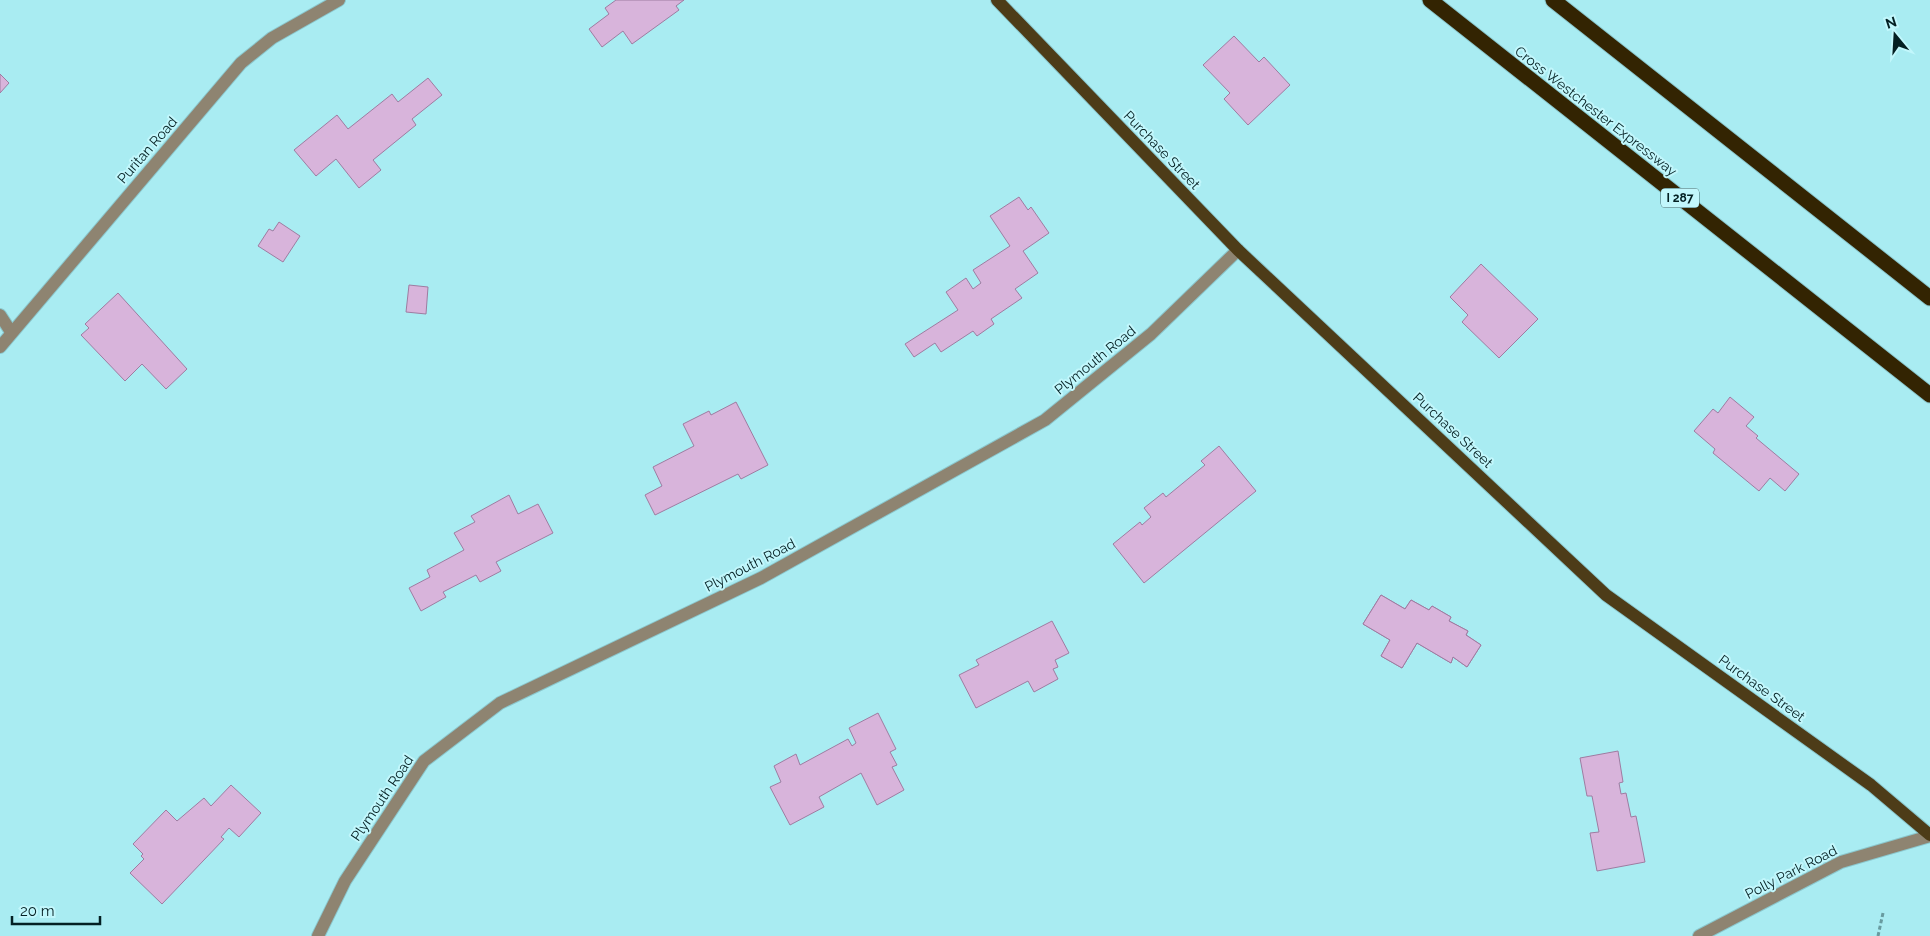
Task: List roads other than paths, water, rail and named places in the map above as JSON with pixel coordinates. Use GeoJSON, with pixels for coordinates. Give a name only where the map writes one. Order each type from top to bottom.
{"type":"FeatureCollection","features":[{"type":"Feature","properties":{"kind":"highway","name":"Cross Westchester Expressway"},"geometry":{"type":"LineString","coordinates":[[1430,0],[1930,396]]}},
{"type":"Feature","properties":{"kind":"highway"},"geometry":{"type":"LineString","coordinates":[[1553,0],[1930,298]]}},
{"type":"Feature","properties":{"kind":"main road","name":"Purchase Street"},"geometry":{"type":"LineString","coordinates":[[997,0],[1238,250],[1606,595],[1871,785],[1930,835]]}},
{"type":"Feature","properties":{"kind":"street","name":"Puritan Road"},"geometry":{"type":"LineString","coordinates":[[0,347],[241,63],[272,38],[339,0]]}},
{"type":"Feature","properties":{"kind":"street","name":"Plymouth Road"},"geometry":{"type":"LineString","coordinates":[[318,936],[345,881],[424,761],[500,702],[761,578],[1045,420],[1150,334],[1238,250]]}},
{"type":"Feature","properties":{"kind":"street"},"geometry":{"type":"LineString","coordinates":[[0,315],[11,332]]}},
{"type":"Feature","properties":{"kind":"street","name":"Polly Park Road"},"geometry":{"type":"LineString","coordinates":[[1699,936],[1841,862],[1930,835]]}}]}
